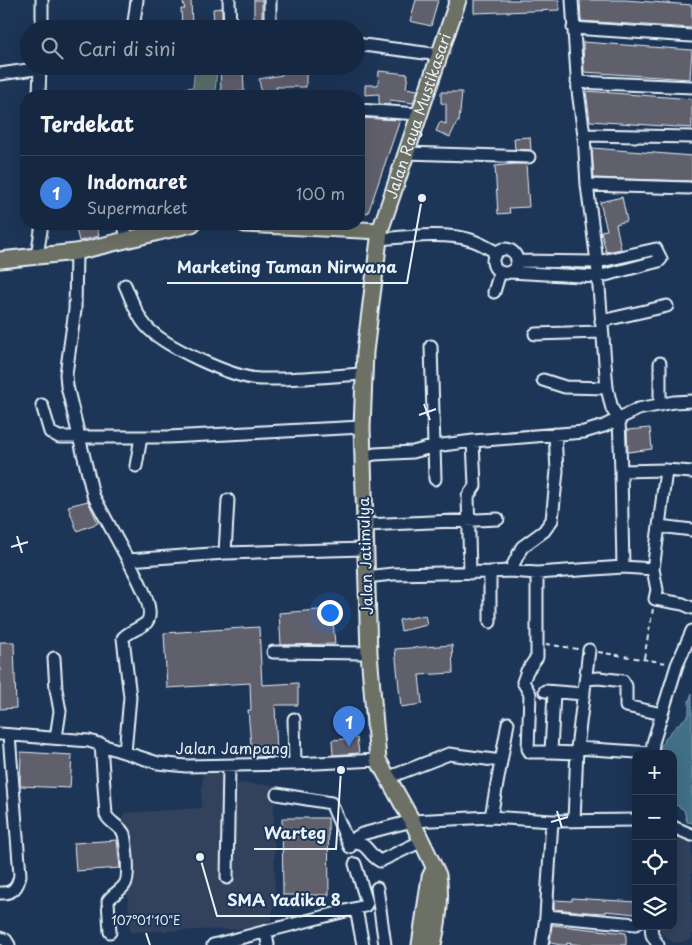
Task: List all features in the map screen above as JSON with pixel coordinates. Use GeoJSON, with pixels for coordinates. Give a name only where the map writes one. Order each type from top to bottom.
{"type":"FeatureCollection","features":[{"type":"Feature","properties":{"kind":"main road","name":"Jalan Raya Mustikasari"},"geometry":{"type":"LineString","coordinates":[[380,235],[458,0]]}},
{"type":"Feature","properties":{"kind":"main road"},"geometry":{"type":"LineString","coordinates":[[0,260],[76,252],[167,230]]}},
{"type":"Feature","properties":{"kind":"main road"},"geometry":{"type":"LineString","coordinates":[[318,230],[380,235]]}},
{"type":"Feature","properties":{"kind":"main road","name":"Jalan Jatimulya"},"geometry":{"type":"LineString","coordinates":[[380,235],[364,374],[362,427],[369,653],[378,760],[412,821],[440,884],[439,907],[433,945]]}},
{"type":"Feature","properties":{"kind":"main road"},"geometry":{"type":"LineString","coordinates":[[420,945],[430,877],[434,868]]}},
{"type":"Feature","properties":{"kind":"street"},"geometry":{"type":"LineString","coordinates":[[42,0],[42,20]]}},
{"type":"Feature","properties":{"kind":"street"},"geometry":{"type":"LineString","coordinates":[[135,20],[138,0]]}},
{"type":"Feature","properties":{"kind":"street"},"geometry":{"type":"LineString","coordinates":[[229,0],[230,20]]}},
{"type":"Feature","properties":{"kind":"street"},"geometry":{"type":"LineString","coordinates":[[270,0],[270,20]]}},
{"type":"Feature","properties":{"kind":"street"},"geometry":{"type":"LineString","coordinates":[[572,0],[577,82],[598,277],[607,388],[612,409],[618,419],[623,567]]}},
{"type":"Feature","properties":{"kind":"street"},"geometry":{"type":"LineString","coordinates":[[573,28],[692,36]]}},
{"type":"Feature","properties":{"kind":"street"},"geometry":{"type":"LineString","coordinates":[[365,45],[440,55]]}},
{"type":"Feature","properties":{"kind":"street"},"geometry":{"type":"LineString","coordinates":[[0,74],[20,70]]}},
{"type":"Feature","properties":{"kind":"street"},"geometry":{"type":"LineString","coordinates":[[39,90],[40,75]]}},
{"type":"Feature","properties":{"kind":"street"},"geometry":{"type":"LineString","coordinates":[[577,82],[692,87]]}},
{"type":"Feature","properties":{"kind":"street"},"geometry":{"type":"LineString","coordinates":[[365,110],[420,114]]}},
{"type":"Feature","properties":{"kind":"street"},"geometry":{"type":"LineString","coordinates":[[584,135],[692,137]]}},
{"type":"Feature","properties":{"kind":"street"},"geometry":{"type":"LineString","coordinates":[[406,153],[529,157]]}},
{"type":"Feature","properties":{"kind":"street"},"geometry":{"type":"LineString","coordinates":[[587,185],[689,188]]}},
{"type":"Feature","properties":{"kind":"street"},"geometry":{"type":"LineString","coordinates":[[38,256],[41,230]]}},
{"type":"Feature","properties":{"kind":"street"},"geometry":{"type":"LineString","coordinates":[[125,230],[126,240]]}},
{"type":"Feature","properties":{"kind":"street"},"geometry":{"type":"LineString","coordinates":[[380,235],[460,237],[473,240],[496,252]]}},
{"type":"Feature","properties":{"kind":"street"},"geometry":{"type":"LineString","coordinates":[[494,292],[505,272],[515,267],[517,261],[515,254],[508,249],[502,249],[496,252],[492,263],[495,268],[505,272],[598,277],[659,261],[660,259],[656,248],[596,262],[517,261]]}},
{"type":"Feature","properties":{"kind":"street"},"geometry":{"type":"LineString","coordinates":[[76,252],[75,310],[66,380],[86,470],[97,504],[128,560],[149,604],[150,616],[146,623],[123,638],[124,660],[130,697],[125,752]]}},
{"type":"Feature","properties":{"kind":"street"},"geometry":{"type":"LineString","coordinates":[[125,285],[142,321],[152,333],[181,352],[224,369],[258,379],[364,374]]}},
{"type":"Feature","properties":{"kind":"street"},"geometry":{"type":"LineString","coordinates":[[535,334],[601,326],[667,306]]}},
{"type":"Feature","properties":{"kind":"street"},"geometry":{"type":"LineString","coordinates":[[432,346],[436,478]]}},
{"type":"Feature","properties":{"kind":"street"},"geometry":{"type":"LineString","coordinates":[[660,362],[660,405]]}},
{"type":"Feature","properties":{"kind":"street"},"geometry":{"type":"LineString","coordinates":[[543,380],[565,387],[607,388]]}},
{"type":"Feature","properties":{"kind":"street"},"geometry":{"type":"LineString","coordinates":[[363,457],[375,454],[413,452],[435,446],[473,441],[505,440],[584,432],[638,410],[692,401]]}},
{"type":"Feature","properties":{"kind":"street"},"geometry":{"type":"LineString","coordinates":[[42,405],[50,432],[54,436],[168,438],[362,427]]}},
{"type":"Feature","properties":{"kind":"street"},"geometry":{"type":"LineString","coordinates":[[510,571],[522,548],[544,531],[552,520],[557,471],[556,434]]}},
{"type":"Feature","properties":{"kind":"street"},"geometry":{"type":"LineString","coordinates":[[136,466],[141,437]]}},
{"type":"Feature","properties":{"kind":"street"},"geometry":{"type":"LineString","coordinates":[[470,573],[468,496],[475,486],[473,441]]}},
{"type":"Feature","properties":{"kind":"street"},"geometry":{"type":"LineString","coordinates":[[621,471],[666,470],[692,472]]}},
{"type":"Feature","properties":{"kind":"street"},"geometry":{"type":"LineString","coordinates":[[666,470],[653,569],[657,590],[655,599],[683,604],[692,608]]}},
{"type":"Feature","properties":{"kind":"street"},"geometry":{"type":"LineString","coordinates":[[225,553],[228,500]]}},
{"type":"Feature","properties":{"kind":"street"},"geometry":{"type":"LineString","coordinates":[[365,525],[498,519]]}},
{"type":"Feature","properties":{"kind":"street"},"geometry":{"type":"LineString","coordinates":[[659,526],[692,530]]}},
{"type":"Feature","properties":{"kind":"street"},"geometry":{"type":"LineString","coordinates":[[128,560],[225,553],[365,549]]}},
{"type":"Feature","properties":{"kind":"street"},"geometry":{"type":"LineString","coordinates":[[366,577],[393,574],[510,571],[537,573],[623,567],[653,569]]}},
{"type":"Feature","properties":{"kind":"street"},"geometry":{"type":"LineString","coordinates":[[490,572],[490,622]]}},
{"type":"Feature","properties":{"kind":"street"},"geometry":{"type":"LineString","coordinates":[[537,573],[537,657],[527,671],[523,682],[530,694],[528,749],[530,752],[632,752]]}},
{"type":"Feature","properties":{"kind":"street"},"geometry":{"type":"LineString","coordinates":[[653,750],[677,665],[692,631]]}},
{"type":"Feature","properties":{"kind":"street"},"geometry":{"type":"LineString","coordinates":[[574,821],[577,751],[590,650]]}},
{"type":"Feature","properties":{"kind":"street"},"geometry":{"type":"LineString","coordinates":[[273,652],[369,653]]}},
{"type":"Feature","properties":{"kind":"street"},"geometry":{"type":"LineString","coordinates":[[54,658],[60,711],[56,738]]}},
{"type":"Feature","properties":{"kind":"street"},"geometry":{"type":"LineString","coordinates":[[586,678],[623,681],[626,686],[626,706],[662,714]]}},
{"type":"Feature","properties":{"kind":"street"},"geometry":{"type":"LineString","coordinates":[[550,752],[550,692],[584,694]]}},
{"type":"Feature","properties":{"kind":"street"},"geometry":{"type":"LineString","coordinates":[[294,719],[294,764]]}},
{"type":"Feature","properties":{"kind":"street"},"geometry":{"type":"LineString","coordinates":[[491,817],[508,723]]}},
{"type":"Feature","properties":{"kind":"street"},"geometry":{"type":"LineString","coordinates":[[0,893],[15,889],[20,875],[4,734]]}},
{"type":"Feature","properties":{"kind":"street","name":"Jalan Jampang"},"geometry":{"type":"LineString","coordinates":[[4,734],[89,741],[158,763],[173,765],[229,766],[378,760]]}},
{"type":"Feature","properties":{"kind":"street"},"geometry":{"type":"LineString","coordinates":[[101,744],[106,815],[124,833],[127,881],[108,901],[110,932]]}},
{"type":"Feature","properties":{"kind":"street"},"geometry":{"type":"LineString","coordinates":[[387,778],[449,754],[502,761]]}},
{"type":"Feature","properties":{"kind":"street"},"geometry":{"type":"LineString","coordinates":[[226,878],[229,766]]}},
{"type":"Feature","properties":{"kind":"street"},"geometry":{"type":"LineString","coordinates":[[277,794],[331,803],[349,844]]}},
{"type":"Feature","properties":{"kind":"street"},"geometry":{"type":"LineString","coordinates":[[349,844],[362,834],[412,821],[491,817],[552,821],[632,820]]}},
{"type":"Feature","properties":{"kind":"street"},"geometry":{"type":"LineString","coordinates":[[542,945],[546,916],[552,821]]}},
{"type":"Feature","properties":{"kind":"street"},"geometry":{"type":"LineString","coordinates":[[677,829],[692,835]]}},
{"type":"Feature","properties":{"kind":"street"},"geometry":{"type":"LineString","coordinates":[[349,844],[354,843],[366,846],[376,860],[380,861],[422,841]]}},
{"type":"Feature","properties":{"kind":"street"},"geometry":{"type":"LineString","coordinates":[[213,945],[366,906],[367,903],[355,864]]}},
{"type":"Feature","properties":{"kind":"street"},"geometry":{"type":"LineString","coordinates":[[377,888],[385,945]]}},
{"type":"Feature","properties":{"kind":"street"},"geometry":{"type":"LineString","coordinates":[[356,909],[363,945]]}},
{"type":"Feature","properties":{"kind":"street"},"geometry":{"type":"LineString","coordinates":[[546,916],[632,924]]}},
{"type":"Feature","properties":{"kind":"street"},"geometry":{"type":"LineString","coordinates":[[651,930],[658,945]]}},
{"type":"Feature","properties":{"kind":"street"},"geometry":{"type":"LineString","coordinates":[[266,932],[268,945]]}},
{"type":"Feature","properties":{"kind":"street"},"geometry":{"type":"LineString","coordinates":[[0,938],[6,940],[9,945]]}},
{"type":"Feature","properties":{"kind":"path"},"geometry":{"type":"LineString","coordinates":[[644,658],[654,606]]}},
{"type":"Feature","properties":{"kind":"path"},"geometry":{"type":"LineString","coordinates":[[538,643],[644,658],[677,665]]}},
{"type":"Feature","properties":{"kind":"shaded area"},"geometry":{"type":"Polygon","coordinates":[[[692,693],[692,823],[687,822],[684,810],[677,806],[677,750],[659,750],[666,737],[689,715],[689,701],[692,693]]]}},
{"type":"Feature","properties":{"kind":"shaded area"},"geometry":{"type":"Polygon","coordinates":[[[203,772],[230,772],[232,783],[274,785],[275,901],[269,928],[130,932],[123,813],[201,808],[203,772]]]}},
{"type":"Feature","properties":{"kind":"shaded area"},"geometry":{"type":"Polygon","coordinates":[[[677,832],[692,838],[692,939],[673,942],[658,930],[677,930],[677,832]]]}},
{"type":"Feature","properties":{"kind":"green space"},"geometry":{"type":"Polygon","coordinates":[[[194,75],[216,75],[215,90],[171,90],[193,87],[194,75]]]}},
{"type":"Feature","properties":{"kind":"building"},"geometry":{"type":"Polygon","coordinates":[[[182,0],[191,0],[192,20],[182,20],[181,9],[185,9],[182,0]]]}},
{"type":"Feature","properties":{"kind":"building"},"geometry":{"type":"Polygon","coordinates":[[[254,0],[262,0],[262,20],[254,20],[254,0]]]}},
{"type":"Feature","properties":{"kind":"building"},"geometry":{"type":"Polygon","coordinates":[[[416,0],[438,0],[431,26],[410,21],[416,0]]]}},
{"type":"Feature","properties":{"kind":"building"},"geometry":{"type":"Polygon","coordinates":[[[474,0],[559,0],[560,10],[474,13],[474,0]]]}},
{"type":"Feature","properties":{"kind":"building"},"geometry":{"type":"Polygon","coordinates":[[[580,0],[625,0],[692,5],[692,28],[581,21],[580,0]]]}},
{"type":"Feature","properties":{"kind":"building"},"geometry":{"type":"Polygon","coordinates":[[[222,8],[222,20],[214,20],[213,9],[222,8]]]}},
{"type":"Feature","properties":{"kind":"building"},"geometry":{"type":"Polygon","coordinates":[[[583,42],[692,50],[690,79],[584,72],[583,42]]]}},
{"type":"Feature","properties":{"kind":"building"},"geometry":{"type":"Polygon","coordinates":[[[379,71],[408,74],[406,88],[418,90],[413,103],[390,100],[389,105],[379,104],[379,94],[365,95],[365,85],[378,85],[379,71]]]}},
{"type":"Feature","properties":{"kind":"building"},"geometry":{"type":"Polygon","coordinates":[[[220,75],[243,75],[244,90],[221,90],[220,75]]]}},
{"type":"Feature","properties":{"kind":"building"},"geometry":{"type":"Polygon","coordinates":[[[282,75],[306,75],[306,87],[276,87],[277,90],[261,90],[259,79],[282,75]]]}},
{"type":"Feature","properties":{"kind":"building"},"geometry":{"type":"Polygon","coordinates":[[[586,91],[692,99],[692,128],[590,121],[586,91]]]}},
{"type":"Feature","properties":{"kind":"building"},"geometry":{"type":"Polygon","coordinates":[[[441,92],[462,92],[459,122],[457,122],[450,137],[436,131],[440,122],[446,124],[446,104],[441,103],[441,92]]]}},
{"type":"Feature","properties":{"kind":"building"},"geometry":{"type":"Polygon","coordinates":[[[365,118],[400,120],[368,213],[365,213],[365,118]]]}},
{"type":"Feature","properties":{"kind":"building"},"geometry":{"type":"Polygon","coordinates":[[[530,137],[531,150],[515,149],[514,138],[530,137]]]}},
{"type":"Feature","properties":{"kind":"building"},"geometry":{"type":"Polygon","coordinates":[[[592,148],[692,156],[692,181],[594,178],[592,148]]]}},
{"type":"Feature","properties":{"kind":"building"},"geometry":{"type":"Polygon","coordinates":[[[526,164],[529,207],[509,208],[510,213],[498,214],[495,166],[526,164]]]}},
{"type":"Feature","properties":{"kind":"building"},"geometry":{"type":"Polygon","coordinates":[[[622,197],[627,221],[616,224],[621,249],[606,252],[601,231],[607,230],[600,202],[622,197]]]}},
{"type":"Feature","properties":{"kind":"building"},"geometry":{"type":"Polygon","coordinates":[[[76,230],[98,230],[99,236],[79,241],[76,230]]]}},
{"type":"Feature","properties":{"kind":"building"},"geometry":{"type":"Polygon","coordinates":[[[650,428],[652,449],[628,452],[627,430],[650,428]]]}},
{"type":"Feature","properties":{"kind":"building"},"geometry":{"type":"Polygon","coordinates":[[[88,501],[98,523],[77,531],[68,506],[88,501]]]}},
{"type":"Feature","properties":{"kind":"building"},"geometry":{"type":"Polygon","coordinates":[[[332,609],[335,644],[281,645],[279,613],[332,609]]]}},
{"type":"Feature","properties":{"kind":"building"},"geometry":{"type":"Polygon","coordinates":[[[425,615],[427,625],[401,631],[399,620],[425,615]]]}},
{"type":"Feature","properties":{"kind":"building"},"geometry":{"type":"Polygon","coordinates":[[[259,627],[262,685],[298,683],[298,705],[275,705],[277,756],[252,757],[248,710],[251,710],[250,683],[167,688],[164,633],[259,627]]]}},
{"type":"Feature","properties":{"kind":"building"},"geometry":{"type":"Polygon","coordinates":[[[0,642],[14,642],[16,708],[0,709],[0,642]]]}},
{"type":"Feature","properties":{"kind":"building"},"geometry":{"type":"Polygon","coordinates":[[[452,645],[453,673],[419,675],[422,704],[401,707],[395,649],[452,645]]]}},
{"type":"Feature","properties":{"kind":"building"},"geometry":{"type":"Polygon","coordinates":[[[357,738],[359,753],[333,755],[332,740],[357,738]]]}},
{"type":"Feature","properties":{"kind":"building"},"geometry":{"type":"Polygon","coordinates":[[[21,752],[72,755],[70,788],[20,786],[21,752]]]}},
{"type":"Feature","properties":{"kind":"building"},"geometry":{"type":"Polygon","coordinates":[[[282,818],[328,818],[329,895],[283,895],[282,818]]]}},
{"type":"Feature","properties":{"kind":"building"},"geometry":{"type":"Polygon","coordinates":[[[117,840],[120,868],[76,871],[74,843],[117,840]]]}},
{"type":"Feature","properties":{"kind":"building"},"geometry":{"type":"Polygon","coordinates":[[[572,898],[632,902],[632,914],[554,909],[554,900],[572,901],[572,898]]]}},
{"type":"Feature","properties":{"kind":"building"},"geometry":{"type":"Polygon","coordinates":[[[552,925],[626,933],[626,945],[581,945],[567,943],[567,945],[561,945],[550,943],[552,925]]]}},
{"type":"Feature","properties":{"kind":"place","name":"Marketing Taman Nirwana"},"geometry":{"type":"Point","coordinates":[422,198]}},
{"type":"Feature","properties":{"kind":"place","name":"Indomaret"},"geometry":{"type":"Point","coordinates":[349,747]}},
{"type":"Feature","properties":{"kind":"place","name":"Warteg"},"geometry":{"type":"Point","coordinates":[341,770]}},
{"type":"Feature","properties":{"kind":"place","name":"SMA Yadika 8"},"geometry":{"type":"Point","coordinates":[200,857]}}]}
